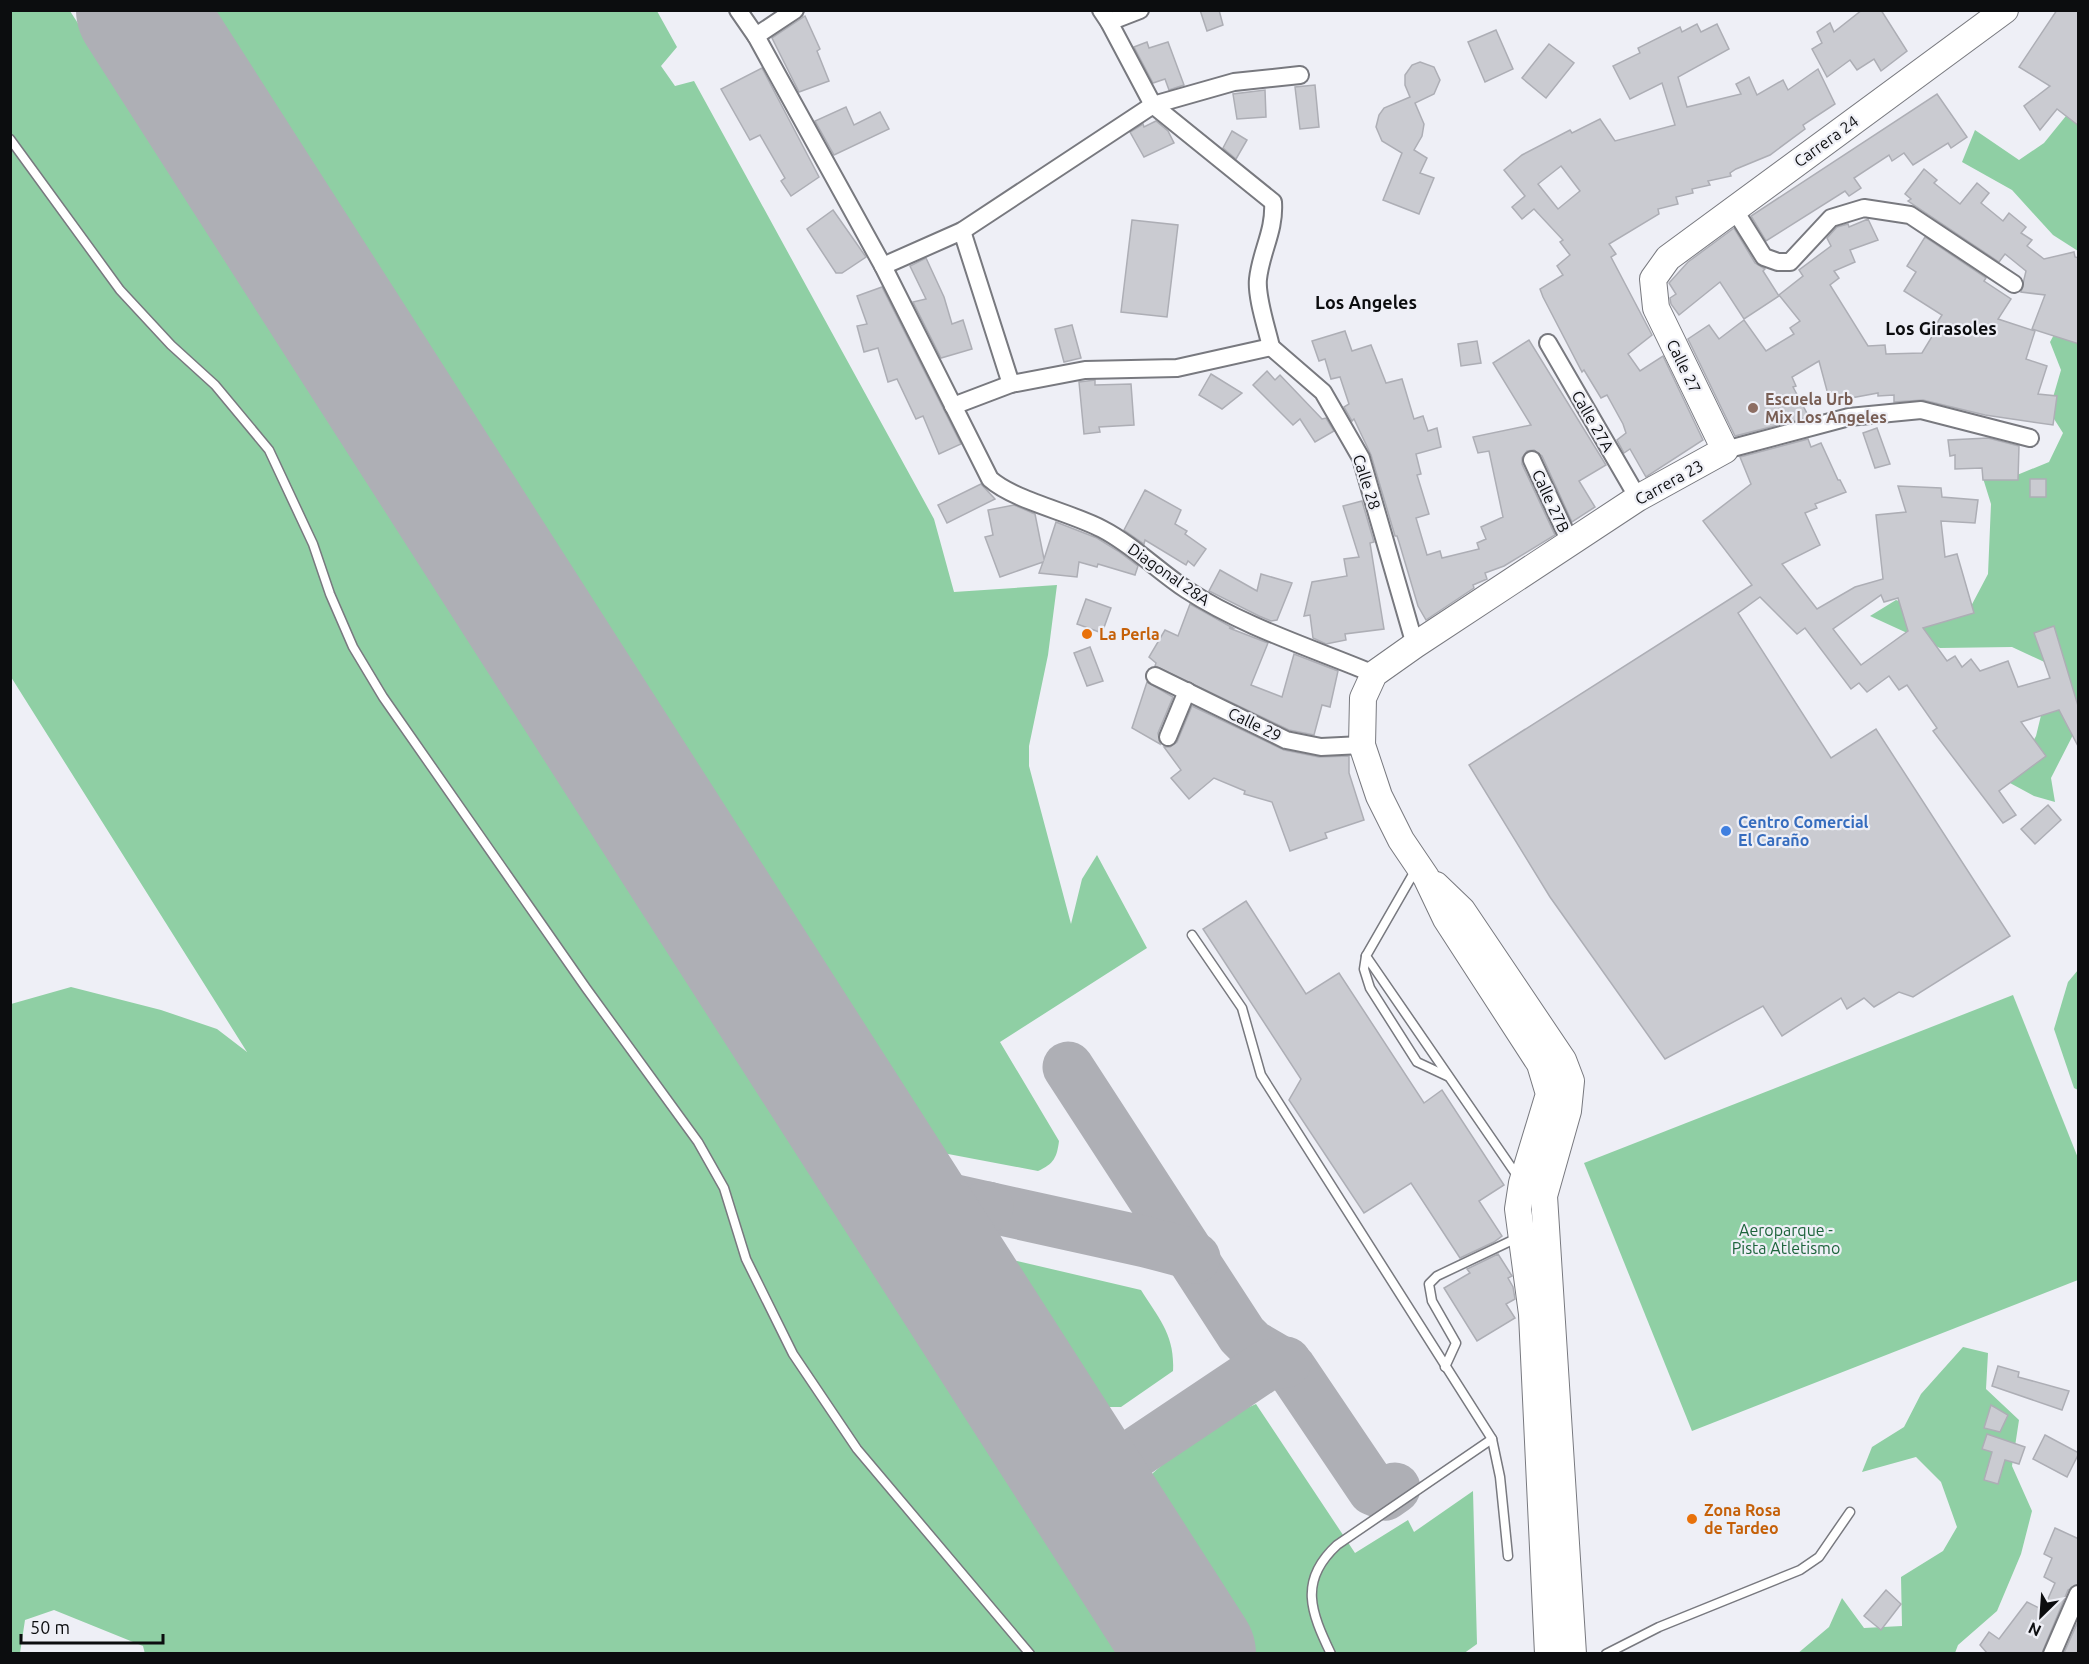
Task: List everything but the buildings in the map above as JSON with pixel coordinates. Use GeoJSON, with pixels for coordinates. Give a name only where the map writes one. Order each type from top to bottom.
{"type":"FeatureCollection","features":[{"type":"Feature","properties":{"kind":"main road","name":"Carrera 24"},"geometry":{"type":"LineString","coordinates":[[1653,279],[1668,258],[2005,10]]}},
{"type":"Feature","properties":{"kind":"main road","name":"Calle 27"},"geometry":{"type":"LineString","coordinates":[[1653,279],[1656,308],[1725,450]]}},
{"type":"Feature","properties":{"kind":"main road","name":"Carrera 23"},"geometry":{"type":"LineString","coordinates":[[1374,674],[1638,498],[1725,450]]}},
{"type":"Feature","properties":{"kind":"main road"},"geometry":{"type":"LineString","coordinates":[[1374,674],[1363,698],[1362,745],[1379,796],[1446,919],[1540,1064],[1549,1094],[1522,1183],[1518,1209],[1532,1314],[1548,1653]]}},
{"type":"Feature","properties":{"kind":"main road"},"geometry":{"type":"LineString","coordinates":[[1422,872],[1462,910],[1563,1060],[1571,1081],[1568,1111],[1544,1196],[1573,1653]]}},
{"type":"Feature","properties":{"kind":"street"},"geometry":{"type":"LineString","coordinates":[[738,10],[756,36],[883,266],[953,406],[1011,384],[1085,370],[1178,368],[1271,347],[1257,282],[1262,258],[1275,222],[1274,202],[1153,105],[1105,16],[1140,10]]}},
{"type":"Feature","properties":{"kind":"street"},"geometry":{"type":"LineString","coordinates":[[756,36],[795,10]]}},
{"type":"Feature","properties":{"kind":"street"},"geometry":{"type":"LineString","coordinates":[[883,266],[962,231],[1153,105],[1234,82],[1300,75]]}},
{"type":"Feature","properties":{"kind":"street"},"geometry":{"type":"LineString","coordinates":[[1734,209],[1764,257],[1778,262],[1790,262],[1831,218],[1864,208],[1910,215],[2014,284]]}},
{"type":"Feature","properties":{"kind":"street"},"geometry":{"type":"LineString","coordinates":[[962,231],[1011,384]]}},
{"type":"Feature","properties":{"kind":"street","name":"Calle 27A"},"geometry":{"type":"LineString","coordinates":[[1548,343],[1638,498]]}},
{"type":"Feature","properties":{"kind":"street","name":"Calle 28"},"geometry":{"type":"LineString","coordinates":[[1271,347],[1323,392],[1361,458],[1415,645]]}},
{"type":"Feature","properties":{"kind":"street","name":"Diagonal 28A"},"geometry":{"type":"LineString","coordinates":[[953,406],[990,478],[998,486],[1085,520],[1115,536],[1187,590],[1229,614],[1374,674]]}},
{"type":"Feature","properties":{"kind":"street","name":"Carrera 23"},"geometry":{"type":"LineString","coordinates":[[1725,450],[1849,417],[1922,410],[2031,438]]}},
{"type":"Feature","properties":{"kind":"street","name":"Calle 27B"},"geometry":{"type":"LineString","coordinates":[[1532,460],[1570,542]]}},
{"type":"Feature","properties":{"kind":"street","name":"Calle 29"},"geometry":{"type":"LineString","coordinates":[[1155,676],[1286,740],[1321,747],[1362,745]]}},
{"type":"Feature","properties":{"kind":"street"},"geometry":{"type":"LineString","coordinates":[[1167,737],[1187,691]]}},
{"type":"Feature","properties":{"kind":"street"},"geometry":{"type":"LineString","coordinates":[[2052,1653],[2079,1594]]}},
{"type":"Feature","properties":{"kind":"lane"},"geometry":{"type":"LineString","coordinates":[[10,139],[120,290],[171,345],[215,385],[269,450],[309,534],[330,594],[353,647],[404,728],[698,1142],[724,1188],[746,1259],[793,1354],[856,1449],[1030,1653]]}},
{"type":"Feature","properties":{"kind":"lane"},"geometry":{"type":"LineString","coordinates":[[1422,872],[1366,956],[1364,969],[1370,987],[1417,1062],[1447,1076]]}},
{"type":"Feature","properties":{"kind":"lane"},"geometry":{"type":"LineString","coordinates":[[1192,935],[1242,1008],[1261,1076],[1492,1439],[1500,1477],[1508,1556]]}},
{"type":"Feature","properties":{"kind":"lane"},"geometry":{"type":"LineString","coordinates":[[1366,956],[1522,1183]]}},
{"type":"Feature","properties":{"kind":"lane"},"geometry":{"type":"LineString","coordinates":[[1445,1367],[1456,1343],[1432,1301],[1428,1288],[1431,1280],[1520,1236]]}},
{"type":"Feature","properties":{"kind":"lane"},"geometry":{"type":"LineString","coordinates":[[1331,1653],[1311,1607],[1314,1579],[1324,1556],[1492,1439]]}},
{"type":"Feature","properties":{"kind":"lane"},"geometry":{"type":"LineString","coordinates":[[1606,1653],[1659,1627],[1800,1570],[1819,1557],[1850,1512]]}},
{"type":"Feature","properties":{"kind":"green space"},"geometry":{"type":"Polygon","coordinates":[[[11,11],[70,11],[1130,1653],[145,1654],[143,1646],[54,1610],[25,1620],[20,1653],[11,1653],[11,1004],[71,987],[161,1010],[217,1029],[247,1052],[11,677],[11,11]]]}},
{"type":"Feature","properties":{"kind":"green space"},"geometry":{"type":"Polygon","coordinates":[[[188,11],[657,11],[677,47],[661,66],[675,86],[694,81],[934,519],[954,592],[1057,585],[1048,655],[1029,746],[1029,766],[1071,924],[1082,879],[1097,855],[1147,948],[1000,1042],[1059,1141],[1056,1156],[1048,1166],[1038,1171],[927,1150],[188,11]]]}},
{"type":"Feature","properties":{"kind":"green space"},"geometry":{"type":"Polygon","coordinates":[[[2078,108],[2078,251],[2053,235],[2012,190],[1962,162],[1975,130],[2019,160],[2044,143],[2070,111],[2078,108]]]}},
{"type":"Feature","properties":{"kind":"green space"},"geometry":{"type":"Polygon","coordinates":[[[2062,320],[2078,327],[2078,732],[2074,733],[2051,778],[2055,802],[2034,796],[2010,783],[2036,736],[2053,666],[2012,647],[1940,648],[1870,616],[1896,600],[1939,616],[1969,610],[1988,574],[1991,504],[1982,475],[2017,475],[2049,462],[2063,433],[2049,411],[2061,370],[2050,342],[2062,320]]]}},
{"type":"Feature","properties":{"kind":"green space"},"geometry":{"type":"Polygon","coordinates":[[[2078,970],[2078,1090],[2074,1088],[2054,1029],[2068,982],[2078,970]]]}},
{"type":"Feature","properties":{"kind":"green space","name":"Aeroparque - Pista Atletismo"},"geometry":{"type":"Polygon","coordinates":[[[2013,995],[2078,1158],[2078,1280],[1692,1431],[1584,1163],[2013,995]]]}},
{"type":"Feature","properties":{"kind":"green space"},"geometry":{"type":"Polygon","coordinates":[[[1013,1260],[1141,1290],[1160,1319],[1168,1337],[1173,1358],[1173,1371],[1121,1407],[1107,1407],[1013,1260]]]}},
{"type":"Feature","properties":{"kind":"green space"},"geometry":{"type":"Polygon","coordinates":[[[1963,1347],[1988,1353],[1986,1389],[2019,1420],[2012,1466],[2032,1511],[2021,1554],[1997,1611],[1958,1645],[1955,1653],[1797,1654],[1829,1627],[1842,1598],[1864,1628],[1902,1626],[1901,1577],[1943,1551],[1957,1527],[1941,1482],[1916,1457],[1862,1472],[1872,1447],[1904,1427],[1921,1394],[1963,1347]]]}},
{"type":"Feature","properties":{"kind":"green space"},"geometry":{"type":"Polygon","coordinates":[[[1256,1404],[1355,1553],[1408,1520],[1414,1532],[1473,1491],[1477,1644],[1463,1654],[1245,1653],[1139,1486],[1194,1440],[1224,1420],[1256,1404]]]}},
{"type":"Feature","properties":{"kind":"taxiway"},"geometry":{"type":"LineString","coordinates":[[1068,1067],[1242,1335],[1252,1345],[1290,1367],[1373,1490],[1385,1495],[1395,1488]]}},
{"type":"Feature","properties":{"kind":"taxiway"},"geometry":{"type":"LineString","coordinates":[[873,1157],[899,1182],[924,1193],[1146,1242],[1184,1252],[1195,1258]]}},
{"type":"Feature","properties":{"kind":"taxiway"},"geometry":{"type":"LineString","coordinates":[[953,1281],[950,1258],[954,1235],[966,1217],[988,1207]]}},
{"type":"Feature","properties":{"kind":"taxiway"},"geometry":{"type":"LineString","coordinates":[[1113,1531],[1111,1501],[1115,1482],[1131,1456],[1267,1365],[1286,1362]]}},
{"type":"Feature","properties":{"kind":"taxiway"},"geometry":{"type":"LineString","coordinates":[[1052,1436],[1089,1457],[1131,1456]]}},
{"type":"Feature","properties":{"kind":"runway"},"geometry":{"type":"LineString","coordinates":[[140,10],[1192,1654]]}},
{"type":"Feature","properties":{"kind":"place","name":"Escuela Urb Mix Los Angeles"},"geometry":{"type":"Point","coordinates":[1753,408]}},
{"type":"Feature","properties":{"kind":"place","name":"La Perla"},"geometry":{"type":"Point","coordinates":[1087,634]}},
{"type":"Feature","properties":{"kind":"place","name":"Centro Comercial El Caraño"},"geometry":{"type":"Point","coordinates":[1726,831]}},
{"type":"Feature","properties":{"kind":"place","name":"Zona Rosa de Tardeo"},"geometry":{"type":"Point","coordinates":[1692,1519]}},
{"type":"Feature","properties":{"kind":"district","name":"Los Angeles"},"geometry":{"type":"Point","coordinates":[1366,303]}},
{"type":"Feature","properties":{"kind":"district","name":"Los Girasoles"},"geometry":{"type":"Point","coordinates":[1941,329]}}]}
